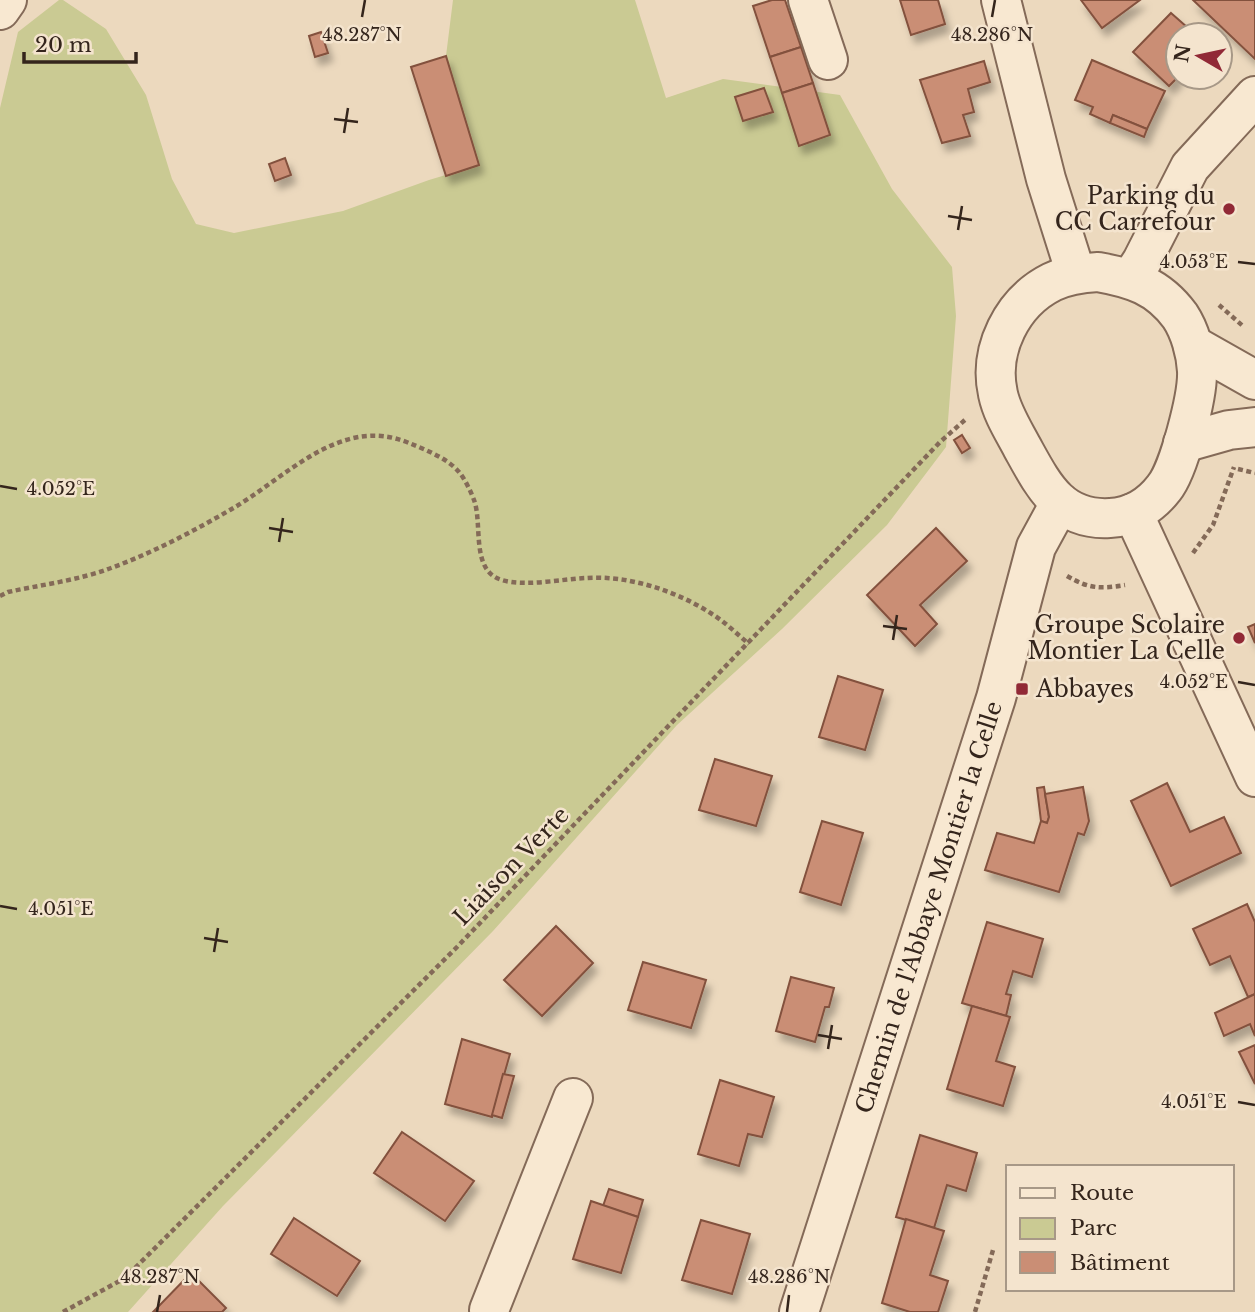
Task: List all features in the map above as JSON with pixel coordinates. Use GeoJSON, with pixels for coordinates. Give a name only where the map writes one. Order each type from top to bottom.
{"type":"FeatureCollection","features":[{"type":"Feature","properties":{"kind":"street"},"geometry":{"type":"LineString","coordinates":[[0,9],[8,0]]}},
{"type":"Feature","properties":{"kind":"street"},"geometry":{"type":"LineString","coordinates":[[808,0],[828,60]]}},
{"type":"Feature","properties":{"kind":"street"},"geometry":{"type":"LineString","coordinates":[[1000,0],[1045,179],[1076,274]]}},
{"type":"Feature","properties":{"kind":"street"},"geometry":{"type":"LineString","coordinates":[[1130,278],[1142,261],[1190,167],[1255,96]]}},
{"type":"Feature","properties":{"kind":"street"},"geometry":{"type":"LineString","coordinates":[[1098,272],[1130,278],[1157,293],[1180,316],[1193,345],[1197,373],[1183,443],[1166,486],[1150,503],[1133,513],[1113,518],[1093,518],[1074,512],[1045,489],[1002,409],[997,392],[996,367],[1000,342],[1011,319],[1029,298],[1051,283],[1076,274],[1098,272]]}},
{"type":"Feature","properties":{"kind":"street"},"geometry":{"type":"LineString","coordinates":[[1193,345],[1255,380]]}},
{"type":"Feature","properties":{"kind":"street"},"geometry":{"type":"LineString","coordinates":[[1183,443],[1228,430],[1255,427]]}},
{"type":"Feature","properties":{"kind":"street","name":"Chemin de l'Abbaye Montier la Celle"},"geometry":{"type":"LineString","coordinates":[[801,1311],[996,698],[1036,547],[1060,503]]}},
{"type":"Feature","properties":{"kind":"street"},"geometry":{"type":"LineString","coordinates":[[1133,513],[1255,777]]}},
{"type":"Feature","properties":{"kind":"street"},"geometry":{"type":"LineString","coordinates":[[491,1311],[573,1098]]}},
{"type":"Feature","properties":{"kind":"path","name":"Liaison Verte"},"geometry":{"type":"LineString","coordinates":[[63,1312],[125,1278],[457,947],[940,442],[965,420]]}},
{"type":"Feature","properties":{"kind":"path"},"geometry":{"type":"LineString","coordinates":[[0,596],[109,569],[188,534],[233,509],[300,461],[343,440],[370,434],[399,439],[432,452],[458,471],[474,500],[481,559],[488,572],[500,580],[522,582],[598,577],[638,583],[673,593],[712,614],[749,644]]}},
{"type":"Feature","properties":{"kind":"path"},"geometry":{"type":"LineString","coordinates":[[1234,469],[1255,473]]}},
{"type":"Feature","properties":{"kind":"path"},"geometry":{"type":"LineString","coordinates":[[975,1312],[993,1250]]}},
{"type":"Feature","properties":{"kind":"green space"},"geometry":{"type":"Polygon","coordinates":[[[59,0],[63,0],[106,29],[146,95],[172,179],[196,224],[234,233],[343,211],[479,165],[446,56],[453,0],[635,0],[666,98],[723,79],[840,95],[892,189],[952,267],[956,316],[946,447],[887,525],[782,629],[677,725],[493,931],[223,1206],[128,1312],[0,1312],[0,108],[18,32],[59,0]]]}},
{"type":"Feature","properties":{"kind":"building"},"geometry":{"type":"Polygon","coordinates":[[[772,0],[785,0],[801,47],[770,57],[753,6],[772,0]]]}},
{"type":"Feature","properties":{"kind":"building"},"geometry":{"type":"Polygon","coordinates":[[[900,0],[938,0],[945,24],[911,35],[900,0]]]}},
{"type":"Feature","properties":{"kind":"building"},"geometry":{"type":"Polygon","coordinates":[[[1081,0],[1140,0],[1102,28],[1081,0]]]}},
{"type":"Feature","properties":{"kind":"building"},"geometry":{"type":"Polygon","coordinates":[[[1193,0],[1255,0],[1255,59],[1234,39],[1234,21],[1215,21],[1193,0]]]}},
{"type":"Feature","properties":{"kind":"building"},"geometry":{"type":"Polygon","coordinates":[[[1171,13],[1180,21],[1164,21],[1164,81],[1133,52],[1171,13]]]}},
{"type":"Feature","properties":{"kind":"building"},"geometry":{"type":"Polygon","coordinates":[[[321,32],[328,53],[315,57],[309,36],[321,32]]]}},
{"type":"Feature","properties":{"kind":"building"},"geometry":{"type":"Polygon","coordinates":[[[801,47],[813,83],[782,93],[770,57],[801,47]]]}},
{"type":"Feature","properties":{"kind":"building"},"geometry":{"type":"Polygon","coordinates":[[[446,56],[479,165],[446,176],[411,67],[446,56]]]}},
{"type":"Feature","properties":{"kind":"building"},"geometry":{"type":"Polygon","coordinates":[[[1092,60],[1165,91],[1147,129],[1113,115],[1110,123],[1090,114],[1093,107],[1075,100],[1092,60]]]}},
{"type":"Feature","properties":{"kind":"building"},"geometry":{"type":"Polygon","coordinates":[[[984,61],[990,82],[968,89],[974,112],[963,115],[970,136],[942,143],[920,80],[984,61]]]}},
{"type":"Feature","properties":{"kind":"building"},"geometry":{"type":"Polygon","coordinates":[[[813,83],[830,135],[799,146],[782,93],[813,83]]]}},
{"type":"Feature","properties":{"kind":"building"},"geometry":{"type":"Polygon","coordinates":[[[764,88],[773,112],[743,121],[735,97],[764,88]]]}},
{"type":"Feature","properties":{"kind":"building"},"geometry":{"type":"Polygon","coordinates":[[[1113,115],[1147,129],[1144,137],[1110,123],[1113,115]]]}},
{"type":"Feature","properties":{"kind":"building"},"geometry":{"type":"Polygon","coordinates":[[[285,158],[291,175],[275,181],[269,164],[285,158]]]}},
{"type":"Feature","properties":{"kind":"building"},"geometry":{"type":"Polygon","coordinates":[[[962,435],[970,448],[962,453],[954,440],[962,435]]]}},
{"type":"Feature","properties":{"kind":"building"},"geometry":{"type":"Polygon","coordinates":[[[936,528],[967,561],[920,605],[937,624],[915,646],[867,595],[936,528]]]}},
{"type":"Feature","properties":{"kind":"building"},"geometry":{"type":"Polygon","coordinates":[[[1255,624],[1255,643],[1248,627],[1255,624]]]}},
{"type":"Feature","properties":{"kind":"building"},"geometry":{"type":"Polygon","coordinates":[[[838,676],[883,690],[865,750],[819,737],[838,676]]]}},
{"type":"Feature","properties":{"kind":"building"},"geometry":{"type":"Polygon","coordinates":[[[715,759],[772,776],[756,826],[699,810],[715,759]]]}},
{"type":"Feature","properties":{"kind":"building"},"geometry":{"type":"Polygon","coordinates":[[[1167,783],[1190,832],[1224,817],[1241,853],[1171,886],[1131,801],[1167,783]]]}},
{"type":"Feature","properties":{"kind":"building"},"geometry":{"type":"Polygon","coordinates":[[[1044,787],[1049,817],[1047,823],[1041,821],[1037,788],[1044,787]]]}},
{"type":"Feature","properties":{"kind":"building"},"geometry":{"type":"Polygon","coordinates":[[[1083,787],[1089,821],[1084,835],[1078,833],[1059,892],[985,870],[997,833],[1034,843],[1041,821],[1047,823],[1049,817],[1045,794],[1083,787]]]}},
{"type":"Feature","properties":{"kind":"building"},"geometry":{"type":"Polygon","coordinates":[[[822,821],[863,833],[841,905],[800,892],[822,821]]]}},
{"type":"Feature","properties":{"kind":"building"},"geometry":{"type":"Polygon","coordinates":[[[1247,904],[1255,922],[1255,994],[1248,997],[1230,956],[1210,965],[1193,929],[1247,904]]]}},
{"type":"Feature","properties":{"kind":"building"},"geometry":{"type":"Polygon","coordinates":[[[987,922],[1043,939],[1032,977],[1013,971],[1006,994],[1011,995],[1006,1016],[962,1003],[987,922]]]}},
{"type":"Feature","properties":{"kind":"building"},"geometry":{"type":"Polygon","coordinates":[[[556,926],[593,963],[542,1016],[504,980],[556,926]]]}},
{"type":"Feature","properties":{"kind":"building"},"geometry":{"type":"Polygon","coordinates":[[[643,962],[706,980],[691,1028],[628,1010],[643,962]]]}},
{"type":"Feature","properties":{"kind":"building"},"geometry":{"type":"Polygon","coordinates":[[[791,977],[834,988],[829,1007],[825,1007],[815,1042],[776,1031],[791,977]]]}},
{"type":"Feature","properties":{"kind":"building"},"geometry":{"type":"Polygon","coordinates":[[[1255,994],[1255,1036],[1250,1024],[1224,1036],[1215,1013],[1255,994]]]}},
{"type":"Feature","properties":{"kind":"building"},"geometry":{"type":"Polygon","coordinates":[[[972,1006],[1010,1017],[996,1061],[1015,1067],[1003,1106],[947,1089],[972,1006]]]}},
{"type":"Feature","properties":{"kind":"building"},"geometry":{"type":"Polygon","coordinates":[[[462,1039],[510,1054],[492,1117],[445,1104],[462,1039]]]}},
{"type":"Feature","properties":{"kind":"building"},"geometry":{"type":"Polygon","coordinates":[[[1255,1045],[1255,1084],[1239,1052],[1255,1045]]]}},
{"type":"Feature","properties":{"kind":"building"},"geometry":{"type":"Polygon","coordinates":[[[503,1074],[514,1076],[502,1118],[492,1115],[503,1074]]]}},
{"type":"Feature","properties":{"kind":"building"},"geometry":{"type":"Polygon","coordinates":[[[720,1080],[774,1097],[762,1137],[748,1134],[739,1166],[698,1154],[720,1080]]]}},
{"type":"Feature","properties":{"kind":"building"},"geometry":{"type":"Polygon","coordinates":[[[402,1132],[474,1181],[445,1221],[374,1173],[402,1132]]]}},
{"type":"Feature","properties":{"kind":"building"},"geometry":{"type":"Polygon","coordinates":[[[920,1135],[977,1153],[966,1191],[947,1185],[934,1228],[896,1217],[920,1135]]]}},
{"type":"Feature","properties":{"kind":"building"},"geometry":{"type":"Polygon","coordinates":[[[609,1189],[643,1200],[638,1217],[603,1206],[609,1189]]]}},
{"type":"Feature","properties":{"kind":"building"},"geometry":{"type":"Polygon","coordinates":[[[591,1201],[638,1217],[621,1273],[573,1259],[591,1201]]]}},
{"type":"Feature","properties":{"kind":"building"},"geometry":{"type":"Polygon","coordinates":[[[294,1218],[360,1261],[337,1296],[271,1254],[294,1218]]]}},
{"type":"Feature","properties":{"kind":"building"},"geometry":{"type":"Polygon","coordinates":[[[906,1219],[944,1231],[930,1275],[948,1281],[938,1312],[910,1312],[882,1303],[906,1219]]]}},
{"type":"Feature","properties":{"kind":"building"},"geometry":{"type":"Polygon","coordinates":[[[701,1220],[750,1234],[732,1294],[682,1280],[701,1220]]]}},
{"type":"Feature","properties":{"kind":"building"},"geometry":{"type":"Polygon","coordinates":[[[191,1273],[226,1308],[222,1312],[153,1312],[191,1273]]]}},
{"type":"Feature","properties":{"kind":"place","name":"Parking du CC Carrefour"},"geometry":{"type":"Point","coordinates":[1229,209]}},
{"type":"Feature","properties":{"kind":"place","name":"Groupe Scolaire Montier La Celle"},"geometry":{"type":"Point","coordinates":[1239,638]}},
{"type":"Feature","properties":{"kind":"place","name":"Abbayes"},"geometry":{"type":"Point","coordinates":[1022,689]}}]}
